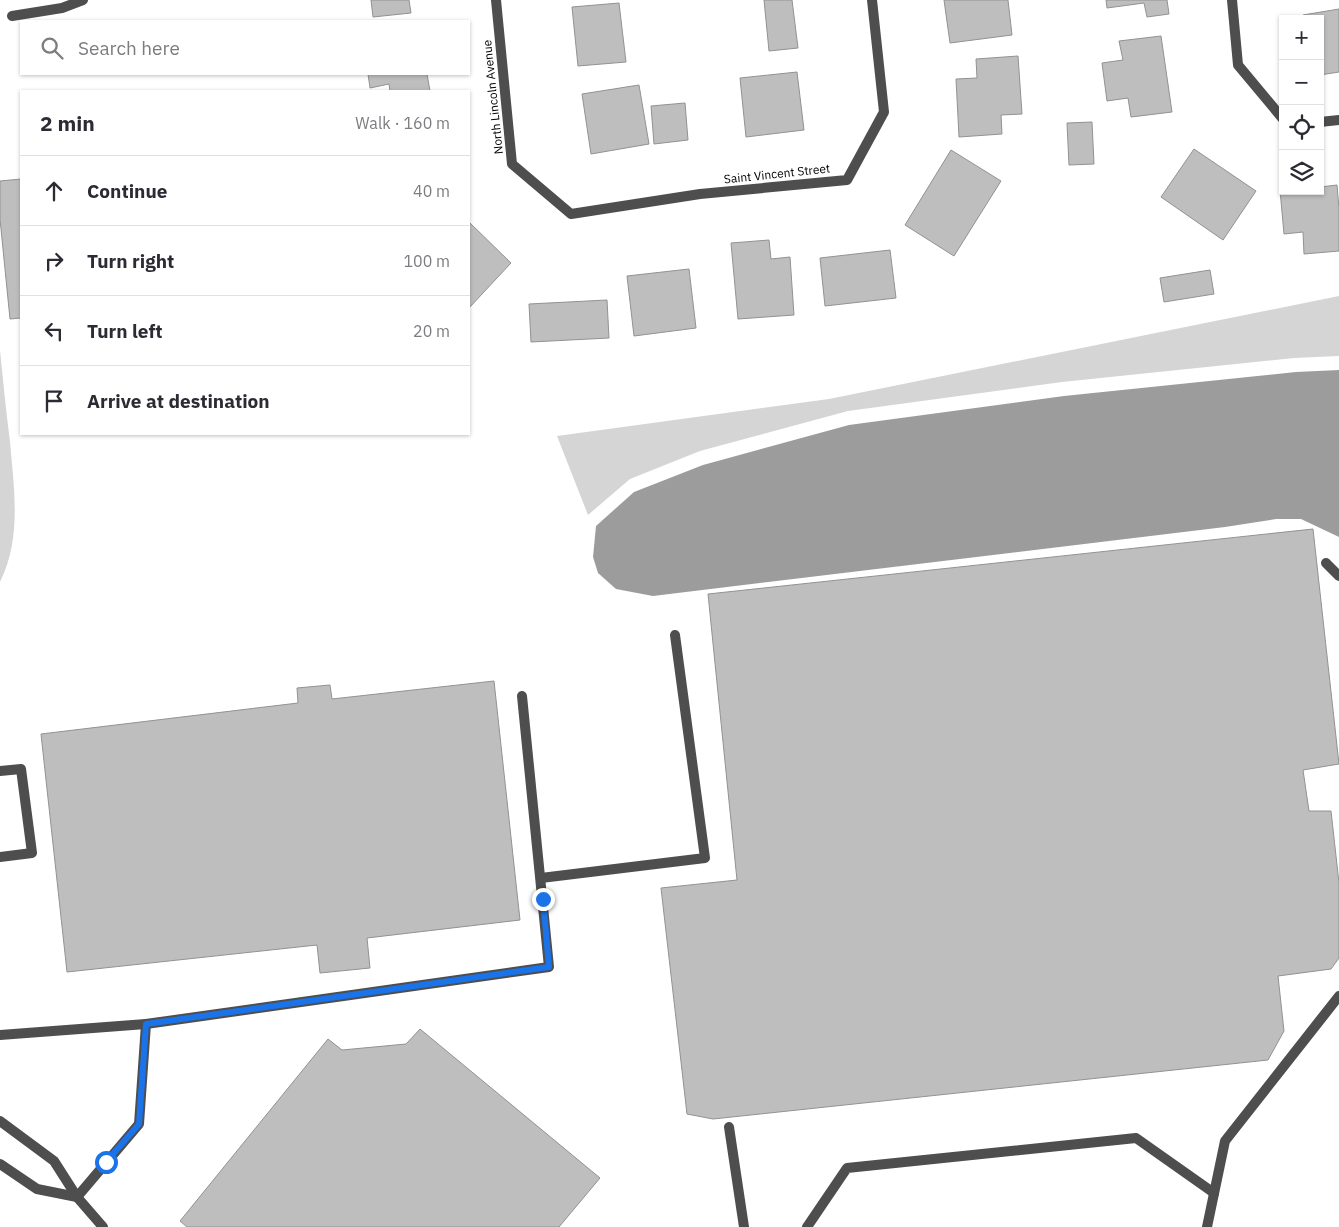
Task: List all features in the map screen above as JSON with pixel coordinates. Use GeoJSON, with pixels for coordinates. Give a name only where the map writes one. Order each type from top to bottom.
{"type":"FeatureCollection","features":[{"type":"Feature","properties":{"kind":"street"},"geometry":{"type":"LineString","coordinates":[[12,16],[62,8],[83,0]]}},
{"type":"Feature","properties":{"kind":"street","name":"North Lincoln Avenue"},"geometry":{"type":"LineString","coordinates":[[496,0],[512,164],[571,214],[700,194]]}},
{"type":"Feature","properties":{"kind":"street","name":"Saint Vincent Street"},"geometry":{"type":"LineString","coordinates":[[700,194],[847,180],[884,112],[872,0]]}},
{"type":"Feature","properties":{"kind":"street"},"geometry":{"type":"LineString","coordinates":[[1232,0],[1238,65],[1279,115]]}},
{"type":"Feature","properties":{"kind":"street"},"geometry":{"type":"LineString","coordinates":[[1324,122],[1339,120]]}},
{"type":"Feature","properties":{"kind":"street"},"geometry":{"type":"LineString","coordinates":[[1326,563],[1339,576]]}},
{"type":"Feature","properties":{"kind":"street"},"geometry":{"type":"LineString","coordinates":[[541,878],[705,858],[675,635]]}},
{"type":"Feature","properties":{"kind":"street"},"geometry":{"type":"LineString","coordinates":[[0,1035],[146,1024],[549,967],[522,696]]}},
{"type":"Feature","properties":{"kind":"street"},"geometry":{"type":"LineString","coordinates":[[0,771],[21,769],[32,853],[0,857]]}},
{"type":"Feature","properties":{"kind":"street"},"geometry":{"type":"LineString","coordinates":[[1207,1227],[1225,1141],[1339,996]]}},
{"type":"Feature","properties":{"kind":"street"},"geometry":{"type":"LineString","coordinates":[[77,1197],[139,1124],[146,1024]]}},
{"type":"Feature","properties":{"kind":"street"},"geometry":{"type":"LineString","coordinates":[[0,1121],[54,1161],[77,1197],[103,1227]]}},
{"type":"Feature","properties":{"kind":"street"},"geometry":{"type":"LineString","coordinates":[[730,1127],[744,1227]]}},
{"type":"Feature","properties":{"kind":"street"},"geometry":{"type":"LineString","coordinates":[[806,1227],[847,1168],[1136,1138],[1214,1193]]}},
{"type":"Feature","properties":{"kind":"street"},"geometry":{"type":"LineString","coordinates":[[0,1164],[37,1188],[77,1197]]}},
{"type":"Feature","properties":{"kind":"shaded area"},"geometry":{"type":"Polygon","coordinates":[[[1339,296],[1339,356],[1294,358],[1062,382],[848,411],[700,451],[630,479],[588,515],[557,436],[829,399],[1339,296]]]}},
{"type":"Feature","properties":{"kind":"shaded area"},"geometry":{"type":"Polygon","coordinates":[[[0,350],[12,460],[15,513],[11,548],[0,582],[0,350]]]}},
{"type":"Feature","properties":{"kind":"shaded area"},"geometry":{"type":"Polygon","coordinates":[[[1339,370],[1339,537],[1301,519],[1276,519],[1225,527],[653,596],[616,589],[598,573],[593,557],[596,526],[634,492],[703,465],[849,425],[1064,396],[1296,372],[1339,370]]]}},
{"type":"Feature","properties":{"kind":"building"},"geometry":{"type":"Polygon","coordinates":[[[371,0],[409,0],[411,13],[373,17],[371,0]]]}},
{"type":"Feature","properties":{"kind":"building"},"geometry":{"type":"Polygon","coordinates":[[[764,0],[792,0],[798,48],[769,51],[764,0]]]}},
{"type":"Feature","properties":{"kind":"building"},"geometry":{"type":"Polygon","coordinates":[[[944,0],[1008,0],[1012,35],[950,43],[944,0]]]}},
{"type":"Feature","properties":{"kind":"building"},"geometry":{"type":"Polygon","coordinates":[[[1106,0],[1167,0],[1169,14],[1147,17],[1144,3],[1107,8],[1106,0]]]}},
{"type":"Feature","properties":{"kind":"building"},"geometry":{"type":"Polygon","coordinates":[[[619,3],[626,62],[578,66],[572,7],[619,3]]]}},
{"type":"Feature","properties":{"kind":"building"},"geometry":{"type":"Polygon","coordinates":[[[1339,9],[1339,72],[1324,74],[1324,15],[1303,15],[1339,9]]]}},
{"type":"Feature","properties":{"kind":"building"},"geometry":{"type":"Polygon","coordinates":[[[1161,36],[1172,112],[1131,117],[1128,98],[1107,101],[1102,63],[1123,60],[1119,41],[1161,36]]]}},
{"type":"Feature","properties":{"kind":"building"},"geometry":{"type":"Polygon","coordinates":[[[1018,56],[1022,114],[1001,115],[1002,134],[959,137],[956,79],[977,78],[976,59],[1018,56]]]}},
{"type":"Feature","properties":{"kind":"building"},"geometry":{"type":"Polygon","coordinates":[[[797,72],[804,130],[746,137],[740,78],[797,72]]]}},
{"type":"Feature","properties":{"kind":"building"},"geometry":{"type":"Polygon","coordinates":[[[368,75],[427,75],[430,90],[390,90],[389,84],[370,88],[368,75]]]}},
{"type":"Feature","properties":{"kind":"building"},"geometry":{"type":"Polygon","coordinates":[[[639,85],[649,144],[591,154],[582,94],[639,85]]]}},
{"type":"Feature","properties":{"kind":"building"},"geometry":{"type":"Polygon","coordinates":[[[685,103],[688,140],[654,144],[651,106],[685,103]]]}},
{"type":"Feature","properties":{"kind":"building"},"geometry":{"type":"Polygon","coordinates":[[[1092,122],[1094,164],[1069,165],[1067,123],[1092,122]]]}},
{"type":"Feature","properties":{"kind":"building"},"geometry":{"type":"Polygon","coordinates":[[[1194,149],[1256,191],[1223,240],[1161,197],[1194,149]]]}},
{"type":"Feature","properties":{"kind":"building"},"geometry":{"type":"Polygon","coordinates":[[[951,150],[1001,181],[954,256],[905,225],[951,150]]]}},
{"type":"Feature","properties":{"kind":"building"},"geometry":{"type":"Polygon","coordinates":[[[20,179],[20,318],[10,319],[0,219],[0,181],[20,179]]]}},
{"type":"Feature","properties":{"kind":"building"},"geometry":{"type":"Polygon","coordinates":[[[1337,185],[1339,251],[1304,254],[1303,232],[1284,234],[1280,195],[1324,195],[1324,187],[1337,185]]]}},
{"type":"Feature","properties":{"kind":"building"},"geometry":{"type":"Polygon","coordinates":[[[470,223],[511,263],[470,307],[470,223]]]}},
{"type":"Feature","properties":{"kind":"building"},"geometry":{"type":"Polygon","coordinates":[[[769,240],[771,259],[790,257],[794,315],[738,319],[731,243],[769,240]]]}},
{"type":"Feature","properties":{"kind":"building"},"geometry":{"type":"Polygon","coordinates":[[[890,250],[896,298],[825,306],[820,258],[890,250]]]}},
{"type":"Feature","properties":{"kind":"building"},"geometry":{"type":"Polygon","coordinates":[[[689,269],[696,328],[634,336],[627,276],[689,269]]]}},
{"type":"Feature","properties":{"kind":"building"},"geometry":{"type":"Polygon","coordinates":[[[1210,270],[1214,294],[1164,302],[1160,278],[1210,270]]]}},
{"type":"Feature","properties":{"kind":"building"},"geometry":{"type":"Polygon","coordinates":[[[607,300],[609,338],[531,342],[529,304],[607,300]]]}},
{"type":"Feature","properties":{"kind":"building"},"geometry":{"type":"Polygon","coordinates":[[[1313,529],[1339,764],[1303,770],[1309,811],[1331,811],[1339,883],[1339,958],[1331,969],[1278,976],[1284,1031],[1268,1060],[713,1119],[687,1114],[661,888],[737,880],[708,594],[1313,529]]]}},
{"type":"Feature","properties":{"kind":"building"},"geometry":{"type":"Polygon","coordinates":[[[494,681],[520,920],[367,938],[370,968],[320,973],[317,945],[67,972],[41,734],[298,703],[297,688],[330,685],[332,699],[494,681]]]}},
{"type":"Feature","properties":{"kind":"building"},"geometry":{"type":"Polygon","coordinates":[[[420,1029],[600,1178],[559,1227],[187,1227],[180,1221],[328,1039],[342,1050],[406,1044],[420,1029]]]}},
{"type":"Feature","properties":{"kind":"route"},"geometry":{"type":"LineString","coordinates":[[106,1162],[139,1124],[146,1024],[549,967],[543,899]]}}]}
